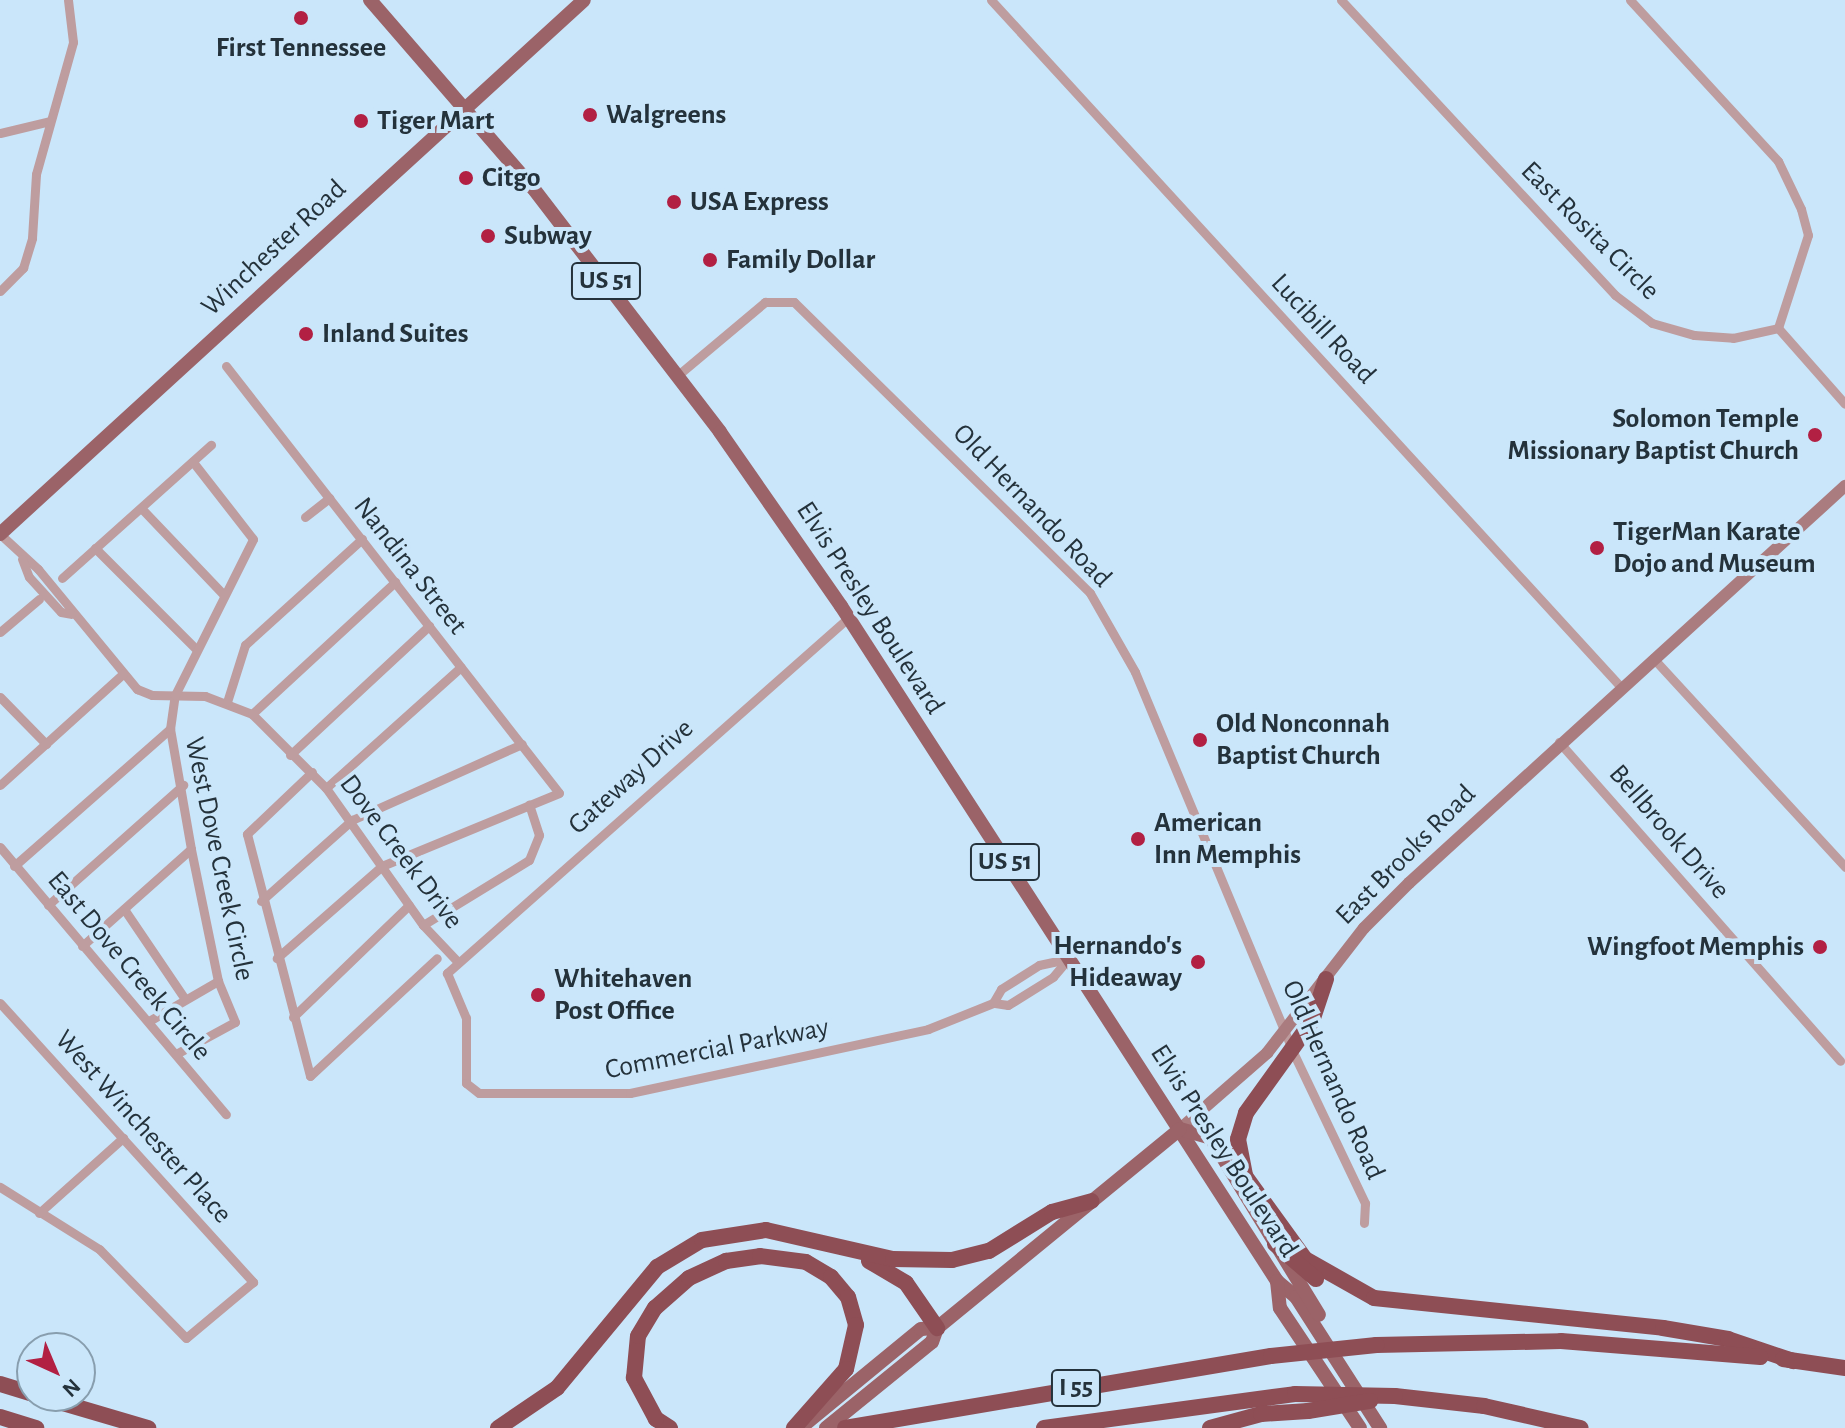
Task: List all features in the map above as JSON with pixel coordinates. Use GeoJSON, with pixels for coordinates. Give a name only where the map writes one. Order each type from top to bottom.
{"type":"FeatureCollection","features":[{"type":"Feature","properties":{"kind":"highway"},"geometry":{"type":"LineString","coordinates":[[1326,979],[1312,1021],[1242,1121],[1242,1168],[1292,1246],[1320,1271],[1363,1294]]}},
{"type":"Feature","properties":{"kind":"highway"},"geometry":{"type":"LineString","coordinates":[[498,1428],[557,1388],[642,1281],[671,1257],[702,1240],[743,1230],[780,1232],[893,1259],[952,1260],[989,1251],[1052,1212],[1092,1201]]}},
{"type":"Feature","properties":{"kind":"highway"},"geometry":{"type":"LineString","coordinates":[[828,1243],[896,1274],[920,1299],[937,1328]]}},
{"type":"Feature","properties":{"kind":"highway"},"geometry":{"type":"LineString","coordinates":[[1275,1244],[1319,1281],[1363,1294],[1663,1328],[1728,1339],[1793,1361]]}},
{"type":"Feature","properties":{"kind":"highway"},"geometry":{"type":"LineString","coordinates":[[670,1428],[656,1419],[634,1378],[638,1336],[655,1308],[689,1278],[726,1261],[760,1256],[806,1262],[831,1277],[848,1297],[856,1325],[846,1369],[796,1428]]}},
{"type":"Feature","properties":{"kind":"highway","name":"I 55"},"geometry":{"type":"LineString","coordinates":[[845,1428],[1271,1356],[1376,1345],[1561,1341],[1845,1368]]}},
{"type":"Feature","properties":{"kind":"highway","name":"I 55"},"geometry":{"type":"LineString","coordinates":[[1044,1428],[1295,1394],[1403,1396],[1581,1428]]}},
{"type":"Feature","properties":{"kind":"highway"},"geometry":{"type":"LineString","coordinates":[[1210,1428],[1261,1414],[1308,1411],[1403,1396]]}},
{"type":"Feature","properties":{"kind":"highway"},"geometry":{"type":"LineString","coordinates":[[94,1412],[148,1428]]}},
{"type":"Feature","properties":{"kind":"highway"},"geometry":{"type":"LineString","coordinates":[[0,1417],[36,1428]]}},
{"type":"Feature","properties":{"kind":"highway"},"geometry":{"type":"LineString","coordinates":[[1064,1428],[1100,1419]]}},
{"type":"Feature","properties":{"kind":"main road","name":"Elvis Presley Boulevard"},"geometry":{"type":"LineString","coordinates":[[370,0],[465,108],[678,375],[848,618],[1277,1281],[1296,1297],[1380,1428]]}},
{"type":"Feature","properties":{"kind":"main road","name":"Winchester Road"},"geometry":{"type":"LineString","coordinates":[[0,534],[584,0]]}},
{"type":"Feature","properties":{"kind":"main road","name":"East Brooks Road"},"geometry":{"type":"LineString","coordinates":[[826,1428],[932,1342],[937,1328],[1180,1129],[1286,1032],[1380,912],[1559,742],[1845,486]]}},
{"type":"Feature","properties":{"kind":"main road"},"geometry":{"type":"LineString","coordinates":[[1180,1129],[1211,1138],[1328,1330],[1344,1371]]}},
{"type":"Feature","properties":{"kind":"main road","name":"Elvis Presley Boulevard"},"geometry":{"type":"LineString","coordinates":[[1277,1281],[1280,1308],[1360,1428]]}},
{"type":"Feature","properties":{"kind":"main road","name":"East Brooks Road"},"geometry":{"type":"LineString","coordinates":[[796,1428],[921,1329],[937,1328]]}},
{"type":"Feature","properties":{"kind":"street"},"geometry":{"type":"LineString","coordinates":[[0,291],[23,268],[50,121],[73,42],[68,0]]}},
{"type":"Feature","properties":{"kind":"street","name":"Lucibill Road"},"geometry":{"type":"LineString","coordinates":[[991,0],[1621,687]]}},
{"type":"Feature","properties":{"kind":"street","name":"East Rosita Circle"},"geometry":{"type":"LineString","coordinates":[[1341,0],[1615,295],[1652,323],[1694,335],[1733,338],[1778,328]]}},
{"type":"Feature","properties":{"kind":"street"},"geometry":{"type":"LineString","coordinates":[[1630,0],[1778,161],[1801,209],[1808,235],[1778,328],[1845,404]]}},
{"type":"Feature","properties":{"kind":"street"},"geometry":{"type":"LineString","coordinates":[[0,133],[50,121]]}},
{"type":"Feature","properties":{"kind":"street","name":"Old Hernando Road"},"geometry":{"type":"LineString","coordinates":[[678,375],[765,302],[794,302],[1090,593],[1135,672],[1292,1050],[1365,1203],[1364,1223]]}},
{"type":"Feature","properties":{"kind":"street","name":"Nandina Street"},"geometry":{"type":"LineString","coordinates":[[226,366],[559,793],[529,805]]}},
{"type":"Feature","properties":{"kind":"street"},"geometry":{"type":"LineString","coordinates":[[62,578],[211,445]]}},
{"type":"Feature","properties":{"kind":"street"},"geometry":{"type":"LineString","coordinates":[[0,534],[53,587],[71,614],[123,674],[144,693],[175,695],[253,539],[193,462]]}},
{"type":"Feature","properties":{"kind":"street"},"geometry":{"type":"LineString","coordinates":[[305,517],[329,498]]}},
{"type":"Feature","properties":{"kind":"street"},"geometry":{"type":"LineString","coordinates":[[141,508],[223,594]]}},
{"type":"Feature","properties":{"kind":"street"},"geometry":{"type":"LineString","coordinates":[[227,702],[245,645],[362,539]]}},
{"type":"Feature","properties":{"kind":"street"},"geometry":{"type":"LineString","coordinates":[[95,548],[196,649]]}},
{"type":"Feature","properties":{"kind":"street"},"geometry":{"type":"LineString","coordinates":[[20,556],[42,597],[61,612],[71,614]]}},
{"type":"Feature","properties":{"kind":"street"},"geometry":{"type":"LineString","coordinates":[[252,714],[395,582]]}},
{"type":"Feature","properties":{"kind":"street"},"geometry":{"type":"LineString","coordinates":[[0,632],[53,587]]}},
{"type":"Feature","properties":{"kind":"street","name":"Gateway Drive"},"geometry":{"type":"LineString","coordinates":[[447,973],[848,618]]}},
{"type":"Feature","properties":{"kind":"street"},"geometry":{"type":"LineString","coordinates":[[290,755],[429,626]]}},
{"type":"Feature","properties":{"kind":"street"},"geometry":{"type":"LineString","coordinates":[[1653,658],[1845,867]]}},
{"type":"Feature","properties":{"kind":"street"},"geometry":{"type":"LineString","coordinates":[[326,788],[461,667]]}},
{"type":"Feature","properties":{"kind":"street"},"geometry":{"type":"LineString","coordinates":[[0,785],[123,674]]}},
{"type":"Feature","properties":{"kind":"street","name":"Dove Creek Drive"},"geometry":{"type":"LineString","coordinates":[[175,695],[227,702],[252,714],[326,788],[352,820],[423,925],[458,962]]}},
{"type":"Feature","properties":{"kind":"street","name":"West Dove Creek Circle"},"geometry":{"type":"LineString","coordinates":[[175,695],[170,729],[183,785],[191,849],[218,981],[235,1022],[176,1054]]}},
{"type":"Feature","properties":{"kind":"street"},"geometry":{"type":"LineString","coordinates":[[0,697],[46,744]]}},
{"type":"Feature","properties":{"kind":"street"},"geometry":{"type":"LineString","coordinates":[[14,866],[170,729]]}},
{"type":"Feature","properties":{"kind":"street","name":"Bellbrook Drive"},"geometry":{"type":"LineString","coordinates":[[1559,742],[1840,1061]]}},
{"type":"Feature","properties":{"kind":"street"},"geometry":{"type":"LineString","coordinates":[[261,901],[352,820],[522,744]]}},
{"type":"Feature","properties":{"kind":"street"},"geometry":{"type":"LineString","coordinates":[[312,772],[247,834],[261,901],[310,1076],[437,958]]}},
{"type":"Feature","properties":{"kind":"street"},"geometry":{"type":"LineString","coordinates":[[48,905],[183,785]]}},
{"type":"Feature","properties":{"kind":"street"},"geometry":{"type":"LineString","coordinates":[[277,958],[382,866],[529,805],[539,835],[529,860],[423,925]]}},
{"type":"Feature","properties":{"kind":"street","name":"East Dove Creek Circle"},"geometry":{"type":"LineString","coordinates":[[0,847],[226,1114]]}},
{"type":"Feature","properties":{"kind":"street"},"geometry":{"type":"LineString","coordinates":[[82,946],[191,849]]}},
{"type":"Feature","properties":{"kind":"street"},"geometry":{"type":"LineString","coordinates":[[293,1017],[409,905]]}},
{"type":"Feature","properties":{"kind":"street"},"geometry":{"type":"LineString","coordinates":[[124,909],[185,999]]}},
{"type":"Feature","properties":{"kind":"street","name":"Commercial Parkway"},"geometry":{"type":"LineString","coordinates":[[993,1003],[1001,989],[1039,965],[1068,959]]}},
{"type":"Feature","properties":{"kind":"street","name":"Commercial Parkway"},"geometry":{"type":"LineString","coordinates":[[447,973],[466,1018],[466,1083],[479,1093],[630,1093],[919,1031],[993,1003],[1008,1005],[1053,977],[1068,959]]}},
{"type":"Feature","properties":{"kind":"street"},"geometry":{"type":"LineString","coordinates":[[149,1021],[218,981]]}},
{"type":"Feature","properties":{"kind":"street","name":"West Winchester Place"},"geometry":{"type":"LineString","coordinates":[[1,1005],[253,1282],[186,1338],[99,1249],[39,1213]]}},
{"type":"Feature","properties":{"kind":"street"},"geometry":{"type":"LineString","coordinates":[[0,1187],[39,1213],[123,1138]]}},
{"type":"Feature","properties":{"kind":"place","name":"First Tennessee"},"geometry":{"type":"Point","coordinates":[301,18]}},
{"type":"Feature","properties":{"kind":"place","name":"Walgreens"},"geometry":{"type":"Point","coordinates":[590,115]}},
{"type":"Feature","properties":{"kind":"place","name":"Tiger Mart"},"geometry":{"type":"Point","coordinates":[361,121]}},
{"type":"Feature","properties":{"kind":"place","name":"Citgo"},"geometry":{"type":"Point","coordinates":[466,178]}},
{"type":"Feature","properties":{"kind":"place","name":"USA Express"},"geometry":{"type":"Point","coordinates":[674,202]}},
{"type":"Feature","properties":{"kind":"place","name":"Subway"},"geometry":{"type":"Point","coordinates":[488,236]}},
{"type":"Feature","properties":{"kind":"place","name":"Family Dollar"},"geometry":{"type":"Point","coordinates":[710,260]}},
{"type":"Feature","properties":{"kind":"place","name":"Inland Suites"},"geometry":{"type":"Point","coordinates":[306,334]}},
{"type":"Feature","properties":{"kind":"place","name":"Solomon Temple Missionary Baptist Church"},"geometry":{"type":"Point","coordinates":[1815,435]}},
{"type":"Feature","properties":{"kind":"place","name":"TigerMan Karate Dojo and Museum"},"geometry":{"type":"Point","coordinates":[1597,548]}},
{"type":"Feature","properties":{"kind":"place","name":"Old Nonconnah Baptist Church"},"geometry":{"type":"Point","coordinates":[1200,740]}},
{"type":"Feature","properties":{"kind":"place","name":"American Inn Memphis"},"geometry":{"type":"Point","coordinates":[1138,839]}},
{"type":"Feature","properties":{"kind":"place","name":"Wingfoot Memphis"},"geometry":{"type":"Point","coordinates":[1820,947]}},
{"type":"Feature","properties":{"kind":"place","name":"Hernando's Hideaway"},"geometry":{"type":"Point","coordinates":[1198,962]}},
{"type":"Feature","properties":{"kind":"place","name":"Whitehaven Post Office"},"geometry":{"type":"Point","coordinates":[538,995]}}]}
